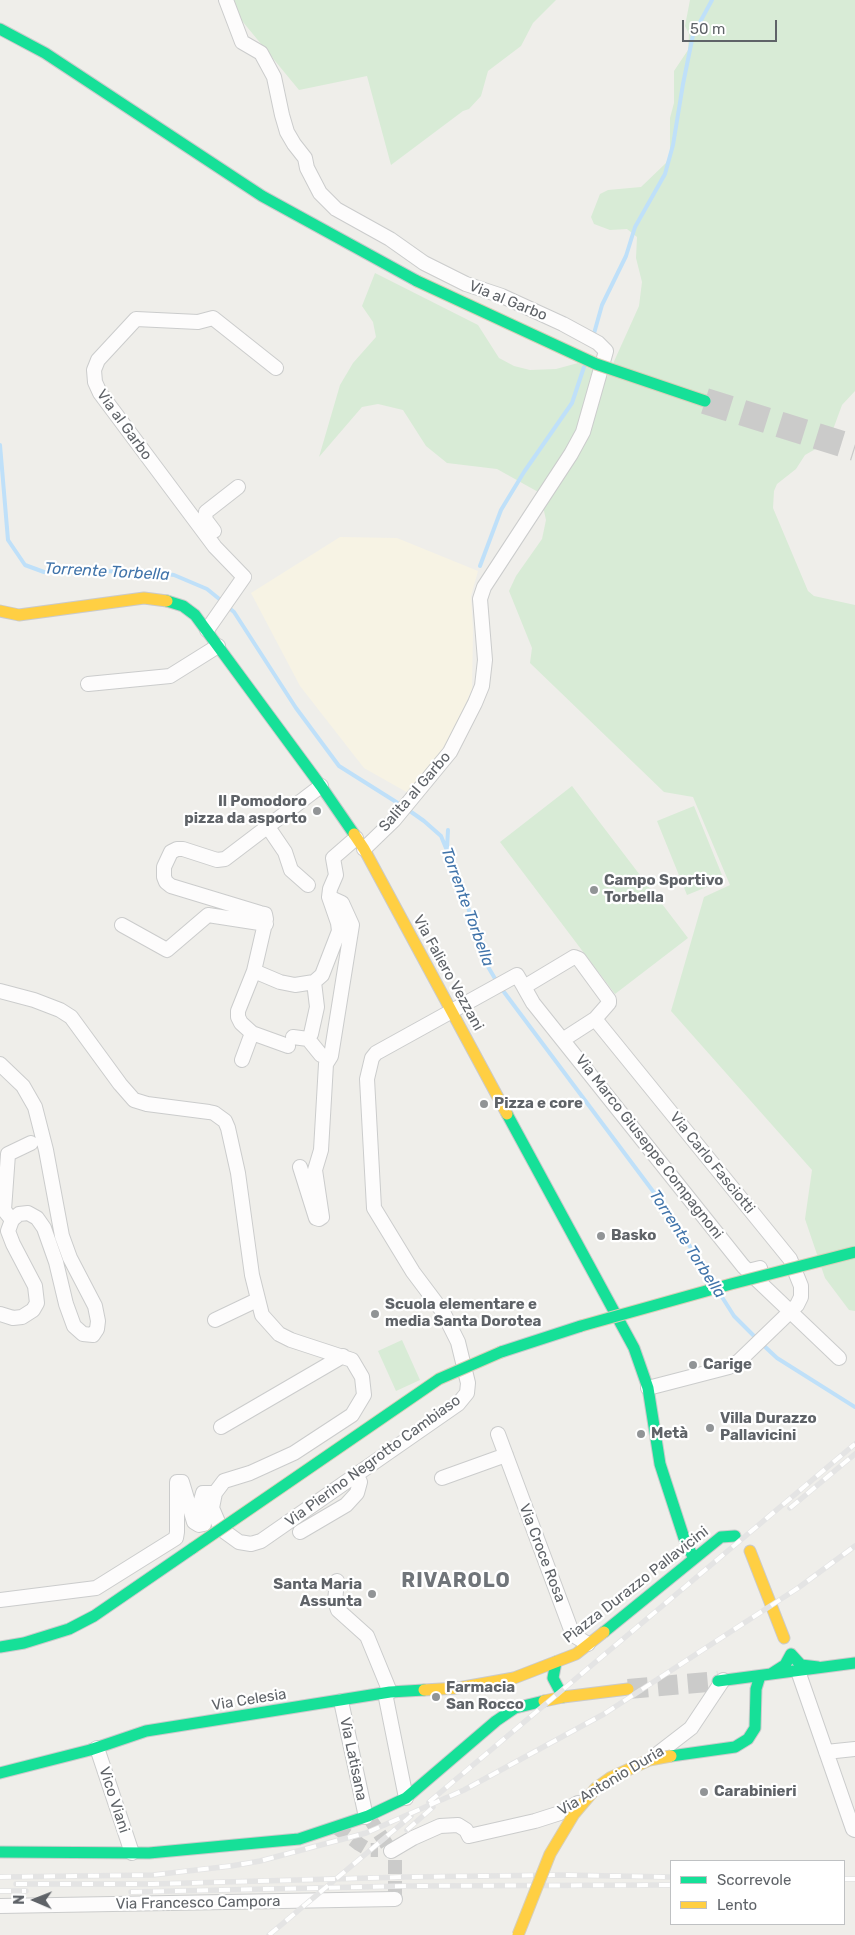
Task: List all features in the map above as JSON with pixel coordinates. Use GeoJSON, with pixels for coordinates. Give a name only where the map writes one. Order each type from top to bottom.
{"type":"FeatureCollection","features":[{"type":"Feature","properties":{"kind":"main road"},"geometry":{"type":"LineString","coordinates":[[0,29],[45,53],[262,196],[417,281],[596,364],[705,401]]}},
{"type":"Feature","properties":{"kind":"main road","name":"Via Faliero Vezzani"},"geometry":{"type":"LineString","coordinates":[[0,611],[19,615],[144,598],[162,600],[183,606],[195,615],[207,630],[321,786],[360,843],[634,1348],[648,1388],[660,1464],[684,1538],[694,1558]]}},
{"type":"Feature","properties":{"kind":"main road"},"geometry":{"type":"LineString","coordinates":[[0,1647],[24,1644],[69,1630],[94,1616],[439,1379],[501,1352],[581,1326],[730,1284],[855,1252]]}},
{"type":"Feature","properties":{"kind":"main road","name":"Piazza Durazzo Pallavicini"},"geometry":{"type":"LineString","coordinates":[[510,1679],[576,1654],[721,1537],[735,1536]]}},
{"type":"Feature","properties":{"kind":"main road"},"geometry":{"type":"LineString","coordinates":[[750,1551],[784,1638]]}},
{"type":"Feature","properties":{"kind":"main road"},"geometry":{"type":"LineString","coordinates":[[518,1935],[550,1854],[574,1814],[596,1788],[610,1778],[649,1760],[736,1747],[748,1739],[755,1728],[756,1689],[766,1675],[786,1665],[791,1654],[801,1664],[821,1668]]}},
{"type":"Feature","properties":{"kind":"main road","name":"Piazza Durazzo Pallavicini"},"geometry":{"type":"LineString","coordinates":[[556,1662],[553,1678],[563,1697]]}},
{"type":"Feature","properties":{"kind":"main road"},"geometry":{"type":"LineString","coordinates":[[720,1680],[855,1663]]}},
{"type":"Feature","properties":{"kind":"main road"},"geometry":{"type":"LineString","coordinates":[[510,1679],[522,1699]]}},
{"type":"Feature","properties":{"kind":"main road","name":"Via Celesia"},"geometry":{"type":"LineString","coordinates":[[0,1773],[97,1748],[146,1731],[341,1701],[387,1692],[458,1688],[510,1679]]}},
{"type":"Feature","properties":{"kind":"main road"},"geometry":{"type":"LineString","coordinates":[[0,1852],[158,1852],[299,1839],[366,1817],[406,1798],[522,1699],[563,1697],[628,1689]]}},
{"type":"Feature","properties":{"kind":"street","name":"Via al Garbo"},"geometry":{"type":"LineString","coordinates":[[226,0],[242,42],[261,53],[274,77],[282,115],[288,132],[294,144],[305,158],[307,168],[320,194],[336,209],[390,239],[429,265],[466,284],[502,296],[563,324],[598,343],[606,351],[583,432],[571,454],[484,588],[480,599],[484,646]]}},
{"type":"Feature","properties":{"kind":"street","name":"Via al Garbo"},"geometry":{"type":"LineString","coordinates":[[207,630],[244,577],[215,547],[100,393],[95,382],[94,370],[98,360],[136,319],[198,322],[213,318],[276,368]]}},
{"type":"Feature","properties":{"kind":"street"},"geometry":{"type":"LineString","coordinates":[[215,547],[218,542],[217,534],[204,515],[238,487]]}},
{"type":"Feature","properties":{"kind":"street"},"geometry":{"type":"LineString","coordinates":[[88,684],[170,676],[218,646]]}},
{"type":"Feature","properties":{"kind":"street","name":"Salita al Garbo"},"geometry":{"type":"LineString","coordinates":[[329,897],[336,875],[333,858],[360,843],[394,820],[450,752],[482,686],[484,646]]}},
{"type":"Feature","properties":{"kind":"street"},"geometry":{"type":"LineString","coordinates":[[308,1039],[291,1042],[252,1033],[238,1017],[238,1011],[254,971],[266,924],[265,914],[171,886],[164,877],[164,867],[171,852],[177,849],[183,849],[221,861],[321,786]]}},
{"type":"Feature","properties":{"kind":"street"},"geometry":{"type":"LineString","coordinates":[[268,827],[285,852],[291,870],[308,885]]}},
{"type":"Feature","properties":{"kind":"street"},"geometry":{"type":"LineString","coordinates":[[254,971],[288,984],[301,985],[314,982],[322,975],[339,931],[329,897]]}},
{"type":"Feature","properties":{"kind":"street"},"geometry":{"type":"LineString","coordinates":[[300,1167],[316,1218],[322,1218],[315,1170],[320,1150],[326,1064],[331,1056],[352,926],[342,903],[329,897]]}},
{"type":"Feature","properties":{"kind":"street"},"geometry":{"type":"LineString","coordinates":[[122,925],[166,950],[208,915],[266,924]]}},
{"type":"Feature","properties":{"kind":"street"},"geometry":{"type":"LineString","coordinates":[[451,1010],[517,975],[524,988],[568,960],[577,957],[609,1000],[609,1003],[596,1019],[564,1039]]}},
{"type":"Feature","properties":{"kind":"street"},"geometry":{"type":"LineString","coordinates":[[308,1039],[317,1008],[314,982]]}},
{"type":"Feature","properties":{"kind":"street","name":"Via Marco Giuseppe Compagnoni"},"geometry":{"type":"LineString","coordinates":[[524,988],[533,1003],[564,1039],[748,1271],[789,1315]]}},
{"type":"Feature","properties":{"kind":"street"},"geometry":{"type":"LineString","coordinates":[[0,991],[34,1000],[60,1010],[71,1017],[134,1100],[147,1104],[214,1113],[225,1121],[238,1173],[247,1245],[257,1300],[262,1315],[279,1334],[291,1340],[352,1360],[362,1377],[364,1395],[352,1415],[294,1453],[224,1481],[215,1493],[203,1493],[200,1504],[204,1524],[199,1525],[194,1522],[182,1482],[177,1482],[176,1538],[96,1588],[0,1600]]}},
{"type":"Feature","properties":{"kind":"street","name":"Via Pierino Negrotto Cambiaso"},"geometry":{"type":"LineString","coordinates":[[215,1493],[212,1508],[221,1529],[239,1542],[251,1544],[261,1541],[458,1404],[467,1393],[468,1383],[458,1342],[443,1312],[413,1272],[374,1208],[368,1088],[369,1063],[376,1053],[451,1010]]}},
{"type":"Feature","properties":{"kind":"street","name":"Via Carlo Fasciotti"},"geometry":{"type":"LineString","coordinates":[[596,1019],[790,1259],[801,1286],[801,1297],[789,1315],[745,1356],[729,1367],[648,1388]]}},
{"type":"Feature","properties":{"kind":"street"},"geometry":{"type":"LineString","coordinates":[[242,1060],[252,1033]]}},
{"type":"Feature","properties":{"kind":"street"},"geometry":{"type":"LineString","coordinates":[[308,1039],[321,1055]]}},
{"type":"Feature","properties":{"kind":"street"},"geometry":{"type":"LineString","coordinates":[[0,1064],[23,1086],[35,1107],[48,1156],[62,1236],[97,1312],[98,1325],[93,1335],[86,1335],[79,1332],[72,1322],[56,1262],[41,1223],[38,1218],[28,1213],[20,1214],[12,1220],[8,1227],[9,1234],[36,1286],[38,1299],[33,1310],[22,1317],[9,1317],[0,1314]]}},
{"type":"Feature","properties":{"kind":"street"},"geometry":{"type":"LineString","coordinates":[[12,1220],[4,1210],[8,1154],[31,1144]]}},
{"type":"Feature","properties":{"kind":"street"},"geometry":{"type":"LineString","coordinates":[[748,1271],[790,1259]]}},
{"type":"Feature","properties":{"kind":"street"},"geometry":{"type":"LineString","coordinates":[[216,1320],[257,1300]]}},
{"type":"Feature","properties":{"kind":"street"},"geometry":{"type":"LineString","coordinates":[[789,1315],[839,1358]]}},
{"type":"Feature","properties":{"kind":"street"},"geometry":{"type":"LineString","coordinates":[[221,1427],[343,1356]]}},
{"type":"Feature","properties":{"kind":"street","name":"Via Croce Rosa"},"geometry":{"type":"LineString","coordinates":[[498,1434],[573,1635],[588,1644]]}},
{"type":"Feature","properties":{"kind":"street"},"geometry":{"type":"LineString","coordinates":[[442,1478],[506,1455]]}},
{"type":"Feature","properties":{"kind":"street"},"geometry":{"type":"LineString","coordinates":[[300,1532],[346,1505],[357,1493],[360,1482],[356,1474]]}},
{"type":"Feature","properties":{"kind":"street"},"geometry":{"type":"LineString","coordinates":[[337,1581],[335,1601],[338,1610],[367,1636],[387,1692],[392,1729],[406,1798]]}},
{"type":"Feature","properties":{"kind":"street"},"geometry":{"type":"LineString","coordinates":[[798,1671],[853,1830],[855,1830]]}},
{"type":"Feature","properties":{"kind":"street","name":"Via Antonio Duria"},"geometry":{"type":"LineString","coordinates":[[388,1852],[440,1826],[458,1825],[466,1830],[469,1836],[536,1821],[560,1813],[667,1748],[692,1728],[720,1680]]}},
{"type":"Feature","properties":{"kind":"street","name":"Via Latisana"},"geometry":{"type":"LineString","coordinates":[[341,1701],[366,1817]]}},
{"type":"Feature","properties":{"kind":"street","name":"Vico Viani"},"geometry":{"type":"LineString","coordinates":[[97,1748],[132,1853]]}},
{"type":"Feature","properties":{"kind":"street"},"geometry":{"type":"LineString","coordinates":[[826,1752],[855,1749]]}},
{"type":"Feature","properties":{"kind":"street","name":"Via Francesco Campora"},"geometry":{"type":"LineString","coordinates":[[0,1906],[395,1899]]}},
{"type":"Feature","properties":{"kind":"shaded area"},"geometry":{"type":"Polygon","coordinates":[[[340,537],[397,538],[478,571],[471,596],[473,631],[472,689],[447,747],[410,794],[364,768],[300,686],[251,593],[340,537]]]}},
{"type":"Feature","properties":{"kind":"green space"},"geometry":{"type":"Polygon","coordinates":[[[230,0],[556,0],[533,23],[521,46],[488,71],[481,96],[469,109],[463,111],[391,165],[367,76],[299,90],[238,16],[230,0]]]}},
{"type":"Feature","properties":{"kind":"green space"},"geometry":{"type":"Polygon","coordinates":[[[690,0],[855,0],[855,391],[842,405],[831,435],[819,447],[805,455],[796,469],[777,484],[774,491],[773,508],[808,591],[814,596],[855,605],[855,1311],[849,1310],[825,1278],[805,1219],[812,1170],[671,1011],[704,897],[730,885],[693,797],[664,792],[530,663],[532,648],[509,591],[516,576],[542,539],[546,520],[540,493],[497,469],[447,463],[426,446],[403,410],[378,404],[362,407],[319,457],[340,385],[353,363],[376,337],[373,322],[362,306],[375,273],[478,325],[499,358],[514,366],[530,370],[556,369],[578,363],[607,377],[639,306],[642,282],[636,258],[637,237],[627,229],[610,230],[594,224],[591,217],[600,194],[608,190],[641,187],[666,163],[670,155],[670,118],[674,103],[674,71],[688,50],[689,34],[685,26],[690,0]]]}},
{"type":"Feature","properties":{"kind":"green space","name":"Campo Sportivo Torbella"},"geometry":{"type":"Polygon","coordinates":[[[572,786],[688,938],[615,994],[500,842],[572,786]]]}},
{"type":"Feature","properties":{"kind":"green space"},"geometry":{"type":"Polygon","coordinates":[[[694,806],[724,880],[687,895],[657,821],[694,806]]]}},
{"type":"Feature","properties":{"kind":"green space"},"geometry":{"type":"Polygon","coordinates":[[[402,1340],[420,1380],[396,1391],[378,1351],[402,1340]]]}},
{"type":"Feature","properties":{"kind":"waterway"},"geometry":{"type":"LineString","coordinates":[[593,337],[602,305],[626,256],[635,227],[665,174],[673,145],[693,35],[712,0]]}},
{"type":"Feature","properties":{"kind":"waterway"},"geometry":{"type":"LineString","coordinates":[[480,566],[501,510],[524,472],[572,403],[584,367]]}},
{"type":"Feature","properties":{"kind":"waterway","name":"Torrente Torbella"},"geometry":{"type":"LineString","coordinates":[[0,445],[8,540],[25,565],[44,572],[142,571],[174,575],[207,589],[223,602]]}},
{"type":"Feature","properties":{"kind":"waterway","name":"Torrente Torbella"},"geometry":{"type":"LineString","coordinates":[[228,607],[234,612],[296,708],[339,766],[401,805]]}},
{"type":"Feature","properties":{"kind":"waterway","name":"Torrente Torbella"},"geometry":{"type":"LineString","coordinates":[[407,809],[441,836],[465,894],[474,931],[487,965],[497,982]]}},
{"type":"Feature","properties":{"kind":"waterway"},"geometry":{"type":"LineString","coordinates":[[447,848],[448,830]]}},
{"type":"Feature","properties":{"kind":"waterway","name":"Torrente Torbella"},"geometry":{"type":"LineString","coordinates":[[501,988],[667,1210],[711,1280]]}},
{"type":"Feature","properties":{"kind":"waterway","name":"Torrente Torbella"},"geometry":{"type":"LineString","coordinates":[[722,1297],[734,1316],[757,1339]]}},
{"type":"Feature","properties":{"kind":"waterway","name":"Torrente Torbella"},"geometry":{"type":"LineString","coordinates":[[762,1344],[777,1358],[855,1407]]}},
{"type":"Feature","properties":{"kind":"tunnel"},"geometry":{"type":"LineString","coordinates":[[705,401],[855,448]]}},
{"type":"Feature","properties":{"kind":"tunnel"},"geometry":{"type":"LineString","coordinates":[[628,1689],[718,1681]]}},
{"type":"Feature","properties":{"kind":"tunnel"},"geometry":{"type":"LineString","coordinates":[[368,1816],[387,1845]]}},
{"type":"Feature","properties":{"kind":"tunnel"},"geometry":{"type":"LineString","coordinates":[[336,1827],[369,1850],[378,1850]]}},
{"type":"Feature","properties":{"kind":"tunnel"},"geometry":{"type":"LineString","coordinates":[[395,1860],[395,1899]]}},
{"type":"Feature","properties":{"kind":"railway"},"geometry":{"type":"LineString","coordinates":[[429,1802],[855,1444]]}},
{"type":"Feature","properties":{"kind":"railway"},"geometry":{"type":"LineString","coordinates":[[790,1508],[855,1454]]}},
{"type":"Feature","properties":{"kind":"railway"},"geometry":{"type":"LineString","coordinates":[[0,1877],[153,1875],[231,1866],[260,1861],[366,1833],[464,1790],[604,1714],[798,1588],[855,1546]]}},
{"type":"Feature","properties":{"kind":"railway"},"geometry":{"type":"LineString","coordinates":[[407,1830],[433,1807]]}},
{"type":"Feature","properties":{"kind":"railway"},"geometry":{"type":"LineString","coordinates":[[269,1935],[411,1816]]}},
{"type":"Feature","properties":{"kind":"railway"},"geometry":{"type":"LineString","coordinates":[[16,1884],[153,1884],[561,1875],[670,1877]]}},
{"type":"Feature","properties":{"kind":"railway"},"geometry":{"type":"LineString","coordinates":[[845,1879],[855,1879]]}},
{"type":"Feature","properties":{"kind":"railway"},"geometry":{"type":"LineString","coordinates":[[131,1892],[405,1886],[670,1885]]}},
{"type":"Feature","properties":{"kind":"railway"},"geometry":{"type":"LineString","coordinates":[[0,1891],[26,1891]]}},
{"type":"Feature","properties":{"kind":"traffic: fast"},"geometry":{"type":"LineString","coordinates":[[0,29],[45,53],[262,196],[417,281]]}},
{"type":"Feature","properties":{"kind":"traffic: fast"},"geometry":{"type":"LineString","coordinates":[[417,281],[596,364],[705,401]]}},
{"type":"Feature","properties":{"kind":"traffic: fast"},"geometry":{"type":"LineString","coordinates":[[167,601],[183,606],[195,615],[354,834]]}},
{"type":"Feature","properties":{"kind":"traffic: fast"},"geometry":{"type":"LineString","coordinates":[[507,1114],[634,1348],[648,1388],[660,1464],[684,1538],[694,1559]]}},
{"type":"Feature","properties":{"kind":"traffic: fast"},"geometry":{"type":"LineString","coordinates":[[581,1326],[855,1252]]}},
{"type":"Feature","properties":{"kind":"traffic: fast"},"geometry":{"type":"LineString","coordinates":[[501,1352],[581,1326]]}},
{"type":"Feature","properties":{"kind":"traffic: fast"},"geometry":{"type":"LineString","coordinates":[[193,1548],[439,1379],[501,1352]]}},
{"type":"Feature","properties":{"kind":"traffic: fast"},"geometry":{"type":"LineString","coordinates":[[604,1632],[721,1537],[735,1536]]}},
{"type":"Feature","properties":{"kind":"traffic: fast"},"geometry":{"type":"LineString","coordinates":[[0,1647],[24,1643],[69,1629],[94,1616],[193,1548]]}},
{"type":"Feature","properties":{"kind":"traffic: fast"},"geometry":{"type":"LineString","coordinates":[[771,1674],[785,1665],[791,1654],[801,1665],[818,1667]]}},
{"type":"Feature","properties":{"kind":"traffic: fast"},"geometry":{"type":"LineString","coordinates":[[556,1662],[553,1678],[563,1697]]}},
{"type":"Feature","properties":{"kind":"traffic: fast"},"geometry":{"type":"LineString","coordinates":[[718,1681],[855,1663]]}},
{"type":"Feature","properties":{"kind":"traffic: fast"},"geometry":{"type":"LineString","coordinates":[[671,1756],[735,1747],[748,1739],[755,1728],[756,1689],[760,1676]]}},
{"type":"Feature","properties":{"kind":"traffic: fast"},"geometry":{"type":"LineString","coordinates":[[0,1773],[90,1750],[146,1731],[390,1692],[424,1690]]}},
{"type":"Feature","properties":{"kind":"traffic: fast"},"geometry":{"type":"LineString","coordinates":[[0,1852],[149,1853],[299,1839],[368,1816],[406,1798],[496,1721],[515,1708],[544,1701]]}},
{"type":"Feature","properties":{"kind":"traffic: slow"},"geometry":{"type":"LineString","coordinates":[[0,611],[19,615],[144,598],[167,601]]}},
{"type":"Feature","properties":{"kind":"traffic: slow"},"geometry":{"type":"LineString","coordinates":[[354,834],[364,849],[507,1114]]}},
{"type":"Feature","properties":{"kind":"traffic: slow"},"geometry":{"type":"LineString","coordinates":[[750,1551],[784,1638]]}},
{"type":"Feature","properties":{"kind":"traffic: slow"},"geometry":{"type":"LineString","coordinates":[[424,1690],[458,1688],[514,1678],[576,1654],[604,1632]]}},
{"type":"Feature","properties":{"kind":"traffic: slow"},"geometry":{"type":"LineString","coordinates":[[544,1701],[628,1689]]}},
{"type":"Feature","properties":{"kind":"traffic: slow"},"geometry":{"type":"LineString","coordinates":[[518,1935],[550,1854],[574,1814],[596,1788],[610,1778],[649,1760],[671,1756]]}},
{"type":"Feature","properties":{"kind":"place","name":"Il Pomodoro pizza da asporto"},"geometry":{"type":"Point","coordinates":[317,811]}},
{"type":"Feature","properties":{"kind":"place","name":"Campo Sportivo Torbella"},"geometry":{"type":"Point","coordinates":[594,890]}},
{"type":"Feature","properties":{"kind":"place","name":"Pizza e core"},"geometry":{"type":"Point","coordinates":[484,1104]}},
{"type":"Feature","properties":{"kind":"place","name":"Basko"},"geometry":{"type":"Point","coordinates":[601,1236]}},
{"type":"Feature","properties":{"kind":"place","name":"Scuola elementare e media Santa Dorotea"},"geometry":{"type":"Point","coordinates":[375,1314]}},
{"type":"Feature","properties":{"kind":"place","name":"Carige"},"geometry":{"type":"Point","coordinates":[693,1365]}},
{"type":"Feature","properties":{"kind":"place","name":"Villa Durazzo Pallavicini"},"geometry":{"type":"Point","coordinates":[710,1428]}},
{"type":"Feature","properties":{"kind":"place","name":"Metà"},"geometry":{"type":"Point","coordinates":[641,1434]}},
{"type":"Feature","properties":{"kind":"place","name":"Santa Maria Assunta"},"geometry":{"type":"Point","coordinates":[372,1594]}},
{"type":"Feature","properties":{"kind":"place","name":"Farmacia San Rocco"},"geometry":{"type":"Point","coordinates":[436,1697]}},
{"type":"Feature","properties":{"kind":"place","name":"Carabinieri"},"geometry":{"type":"Point","coordinates":[704,1792]}},
{"type":"Feature","properties":{"kind":"district","name":"RIVAROLO"},"geometry":{"type":"Point","coordinates":[456,1581]}}]}
